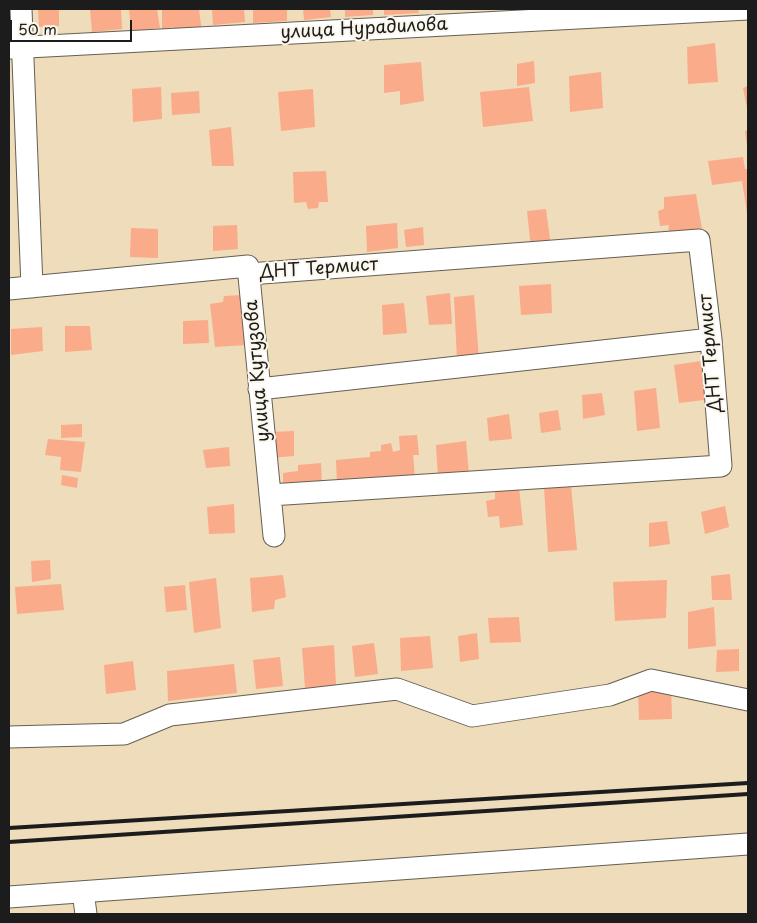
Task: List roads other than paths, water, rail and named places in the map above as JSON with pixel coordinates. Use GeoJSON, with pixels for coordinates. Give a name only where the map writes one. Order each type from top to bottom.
{"type":"FeatureCollection","features":[{"type":"Feature","properties":{"kind":"street"},"geometry":{"type":"LineString","coordinates":[[20,9],[15,47],[32,287]]}},
{"type":"Feature","properties":{"kind":"street","name":"улица Нурадилова"},"geometry":{"type":"LineString","coordinates":[[15,47],[748,9]]}},
{"type":"Feature","properties":{"kind":"street","name":"ДНТ Термист"},"geometry":{"type":"LineString","coordinates":[[249,274],[699,240],[711,339],[721,466],[270,495]]}},
{"type":"Feature","properties":{"kind":"street","name":"улица Кутузова"},"geometry":{"type":"LineString","coordinates":[[9,289],[248,266],[274,536]]}},
{"type":"Feature","properties":{"kind":"street"},"geometry":{"type":"LineString","coordinates":[[259,389],[711,339]]}},
{"type":"Feature","properties":{"kind":"street"},"geometry":{"type":"LineString","coordinates":[[9,737],[124,734],[170,715],[398,689],[472,716],[610,695],[651,680],[748,700]]}},
{"type":"Feature","properties":{"kind":"street"},"geometry":{"type":"LineString","coordinates":[[9,897],[748,844]]}},
{"type":"Feature","properties":{"kind":"street"},"geometry":{"type":"LineString","coordinates":[[83,892],[86,914]]}},
{"type":"Feature","properties":{"kind":"railway"},"geometry":{"type":"LineString","coordinates":[[9,828],[748,783]]}},
{"type":"Feature","properties":{"kind":"railway"},"geometry":{"type":"LineString","coordinates":[[9,842],[748,794]]}}]}
